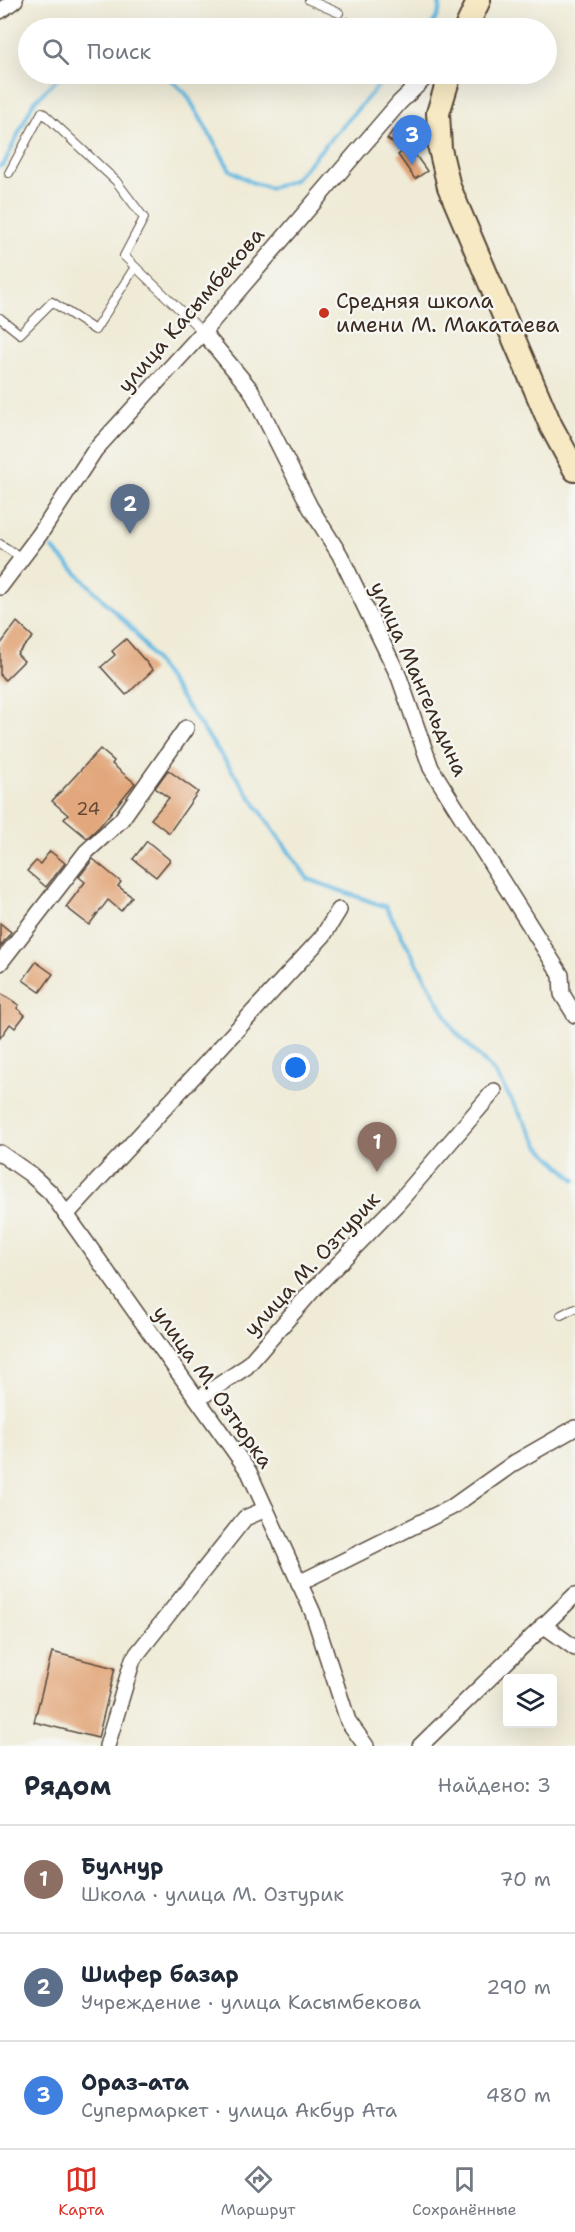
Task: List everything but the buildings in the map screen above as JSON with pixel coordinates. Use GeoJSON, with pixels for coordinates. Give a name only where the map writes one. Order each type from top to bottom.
{"type":"FeatureCollection","features":[{"type":"Feature","properties":{"kind":"main road"},"geometry":{"type":"LineString","coordinates":[[471,18],[479,0]]}},
{"type":"Feature","properties":{"kind":"main road"},"geometry":{"type":"LineString","coordinates":[[447,84],[438,113],[440,149],[448,187],[551,426],[575,470]]}},
{"type":"Feature","properties":{"kind":"street"},"geometry":{"type":"LineString","coordinates":[[0,11],[15,0]]}},
{"type":"Feature","properties":{"kind":"street","name":"улица Касымбекова"},"geometry":{"type":"LineString","coordinates":[[0,586],[40,534],[95,450],[203,332],[399,103],[419,84]]}},
{"type":"Feature","properties":{"kind":"street","name":"улица Мангельдина"},"geometry":{"type":"LineString","coordinates":[[203,332],[251,390],[310,507],[340,555],[399,677],[431,768],[561,975],[562,994],[575,1014]]}},
{"type":"Feature","properties":{"kind":"street"},"geometry":{"type":"LineString","coordinates":[[0,963],[86,852],[121,820],[186,728]]}},
{"type":"Feature","properties":{"kind":"street"},"geometry":{"type":"LineString","coordinates":[[66,1215],[323,936],[339,910]]}},
{"type":"Feature","properties":{"kind":"street","name":"улица М. Озтурик"},"geometry":{"type":"LineString","coordinates":[[198,1399],[246,1367],[312,1291],[397,1204],[494,1091]]}},
{"type":"Feature","properties":{"kind":"street","name":"улица М. Озтюрка"},"geometry":{"type":"LineString","coordinates":[[0,1153],[44,1187],[66,1215],[249,1472],[313,1613],[348,1721],[366,1746]]}},
{"type":"Feature","properties":{"kind":"street"},"geometry":{"type":"LineString","coordinates":[[299,1583],[452,1507],[514,1463],[575,1428]]}},
{"type":"Feature","properties":{"kind":"street"},"geometry":{"type":"LineString","coordinates":[[107,1746],[133,1659],[245,1518],[266,1509]]}},
{"type":"Feature","properties":{"kind":"street"},"geometry":{"type":"LineString","coordinates":[[420,1746],[575,1594]]}},
{"type":"Feature","properties":{"kind":"street"},"geometry":{"type":"LineString","coordinates":[[543,1625],[575,1648]]}},
{"type":"Feature","properties":{"kind":"lane"},"geometry":{"type":"LineString","coordinates":[[309,0],[339,12]]}},
{"type":"Feature","properties":{"kind":"lane"},"geometry":{"type":"LineString","coordinates":[[9,173],[42,112],[116,182],[144,218],[124,256],[203,332]]}},
{"type":"Feature","properties":{"kind":"lane"},"geometry":{"type":"LineString","coordinates":[[0,318],[20,334],[52,302],[94,330],[135,267]]}},
{"type":"Feature","properties":{"kind":"lane"},"geometry":{"type":"LineString","coordinates":[[0,544],[22,558]]}},
{"type":"Feature","properties":{"kind":"lane"},"geometry":{"type":"LineString","coordinates":[[561,1315],[575,1308]]}},
{"type":"Feature","properties":{"kind":"path"},"geometry":{"type":"LineString","coordinates":[[339,12],[349,18]]}},
{"type":"Feature","properties":{"kind":"waterway"},"geometry":{"type":"LineString","coordinates":[[436,18],[440,8],[439,0]]}},
{"type":"Feature","properties":{"kind":"waterway"},"geometry":{"type":"LineString","coordinates":[[0,166],[4,164],[33,103],[52,84]]}},
{"type":"Feature","properties":{"kind":"waterway"},"geometry":{"type":"LineString","coordinates":[[175,84],[187,95],[230,170],[251,182],[270,188],[294,180],[380,84]]}},
{"type":"Feature","properties":{"kind":"waterway"},"geometry":{"type":"LineString","coordinates":[[52,548],[135,632],[308,879],[386,907],[454,1030],[495,1073],[540,1147],[575,1180]]}},
{"type":"Feature","properties":{"kind":"place","name":"Ораз-ата"},"geometry":{"type":"Point","coordinates":[412,165]}},
{"type":"Feature","properties":{"kind":"place","name":"Средняя школа имени М. Макатаева"},"geometry":{"type":"Point","coordinates":[324,313]}},
{"type":"Feature","properties":{"kind":"place","name":"Шифер базар"},"geometry":{"type":"Point","coordinates":[130,534]}},
{"type":"Feature","properties":{"kind":"place","name":"Булнур"},"geometry":{"type":"Point","coordinates":[377,1172]}}]}
